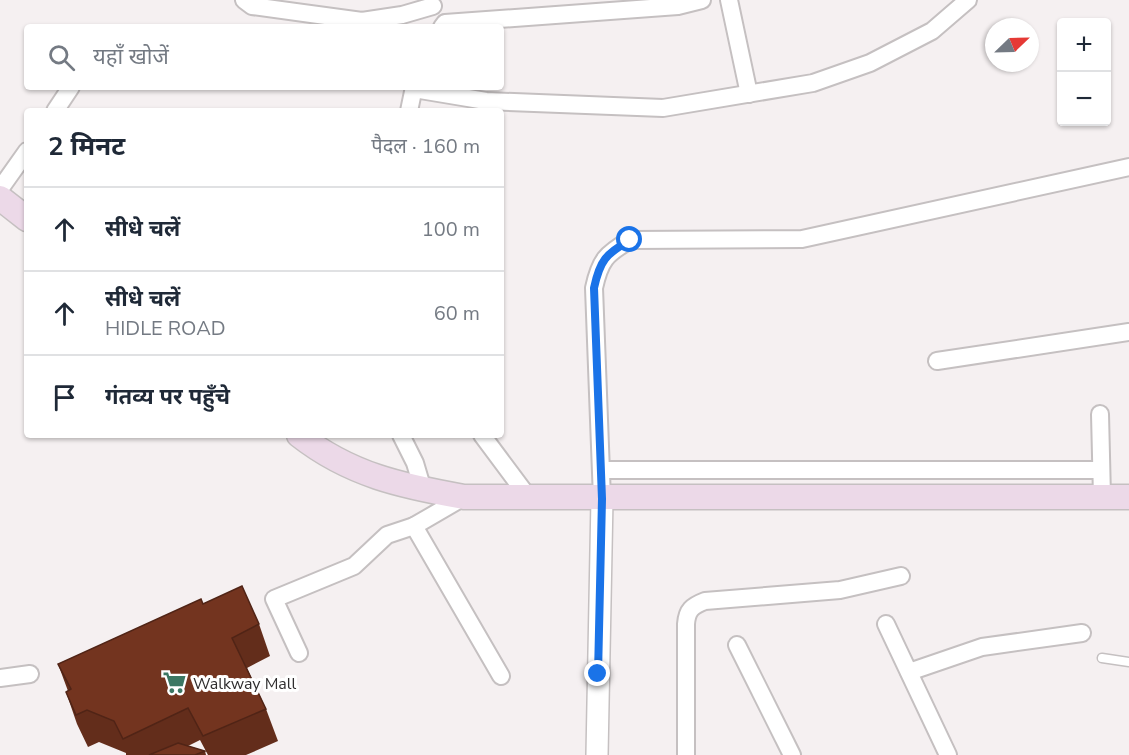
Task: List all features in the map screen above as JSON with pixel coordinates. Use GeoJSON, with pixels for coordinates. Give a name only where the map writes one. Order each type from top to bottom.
{"type":"FeatureCollection","features":[{"type":"Feature","properties":{"kind":"main road"},"geometry":{"type":"LineString","coordinates":[[0,198],[24,217]]}},
{"type":"Feature","properties":{"kind":"main road"},"geometry":{"type":"LineString","coordinates":[[304,438],[349,467],[394,484],[464,498],[1129,497]]}},
{"type":"Feature","properties":{"kind":"street"},"geometry":{"type":"LineString","coordinates":[[243,0],[252,6],[362,21],[402,15],[430,3],[442,24]]}},
{"type":"Feature","properties":{"kind":"street"},"geometry":{"type":"LineString","coordinates":[[455,24],[678,6],[702,0]]}},
{"type":"Feature","properties":{"kind":"street"},"geometry":{"type":"LineString","coordinates":[[729,0],[749,94]]}},
{"type":"Feature","properties":{"kind":"street"},"geometry":{"type":"LineString","coordinates":[[425,90],[486,101],[663,108],[749,94],[813,83],[870,63],[932,31],[968,0]]}},
{"type":"Feature","properties":{"kind":"street"},"geometry":{"type":"LineString","coordinates":[[57,108],[69,90]]}},
{"type":"Feature","properties":{"kind":"street"},"geometry":{"type":"LineString","coordinates":[[410,108],[414,90]]}},
{"type":"Feature","properties":{"kind":"street"},"geometry":{"type":"LineString","coordinates":[[0,189],[24,155]]}},
{"type":"Feature","properties":{"kind":"street"},"geometry":{"type":"LineString","coordinates":[[597,755],[602,499],[594,288],[599,266],[612,251],[630,240],[802,239],[1129,166]]}},
{"type":"Feature","properties":{"kind":"street"},"geometry":{"type":"LineString","coordinates":[[937,361],[1129,332]]}},
{"type":"Feature","properties":{"kind":"street"},"geometry":{"type":"LineString","coordinates":[[1100,414],[1102,497]]}},
{"type":"Feature","properties":{"kind":"street"},"geometry":{"type":"LineString","coordinates":[[402,438],[415,463],[423,490]]}},
{"type":"Feature","properties":{"kind":"street"},"geometry":{"type":"LineString","coordinates":[[484,438],[530,498]]}},
{"type":"Feature","properties":{"kind":"street"},"geometry":{"type":"LineString","coordinates":[[601,470],[1101,470]]}},
{"type":"Feature","properties":{"kind":"street"},"geometry":{"type":"LineString","coordinates":[[299,653],[274,599],[354,566],[387,535],[414,526],[464,498]]}},
{"type":"Feature","properties":{"kind":"street"},"geometry":{"type":"LineString","coordinates":[[414,526],[501,676]]}},
{"type":"Feature","properties":{"kind":"street"},"geometry":{"type":"LineString","coordinates":[[686,755],[686,624],[687,613],[693,606],[705,601],[840,590],[901,576]]}},
{"type":"Feature","properties":{"kind":"street"},"geometry":{"type":"LineString","coordinates":[[886,624],[948,755]]}},
{"type":"Feature","properties":{"kind":"street"},"geometry":{"type":"LineString","coordinates":[[909,672],[982,647],[1082,633]]}},
{"type":"Feature","properties":{"kind":"street"},"geometry":{"type":"LineString","coordinates":[[737,645],[792,755]]}},
{"type":"Feature","properties":{"kind":"street"},"geometry":{"type":"LineString","coordinates":[[0,678],[30,674]]}},
{"type":"Feature","properties":{"kind":"lane"},"geometry":{"type":"LineString","coordinates":[[1102,658],[1129,662]]}},
{"type":"Feature","properties":{"kind":"building","name":"Walkway Mall"},"geometry":{"type":"Polygon","coordinates":[[[242,586],[259,624],[232,638],[266,709],[203,736],[188,708],[123,739],[114,721],[87,710],[76,715],[66,692],[71,689],[58,664],[201,599],[203,604],[242,586]]]}},
{"type":"Feature","properties":{"kind":"building"},"geometry":{"type":"Polygon","coordinates":[[[178,743],[205,751],[195,755],[149,755],[178,743]]]}},
{"type":"Feature","properties":{"kind":"place","name":"Walkway Mall"},"geometry":{"type":"Point","coordinates":[175,683]}},
{"type":"Feature","properties":{"kind":"route"},"geometry":{"type":"LineString","coordinates":[[598,674],[602,499],[594,288],[599,266],[612,251],[630,240]]}}]}
